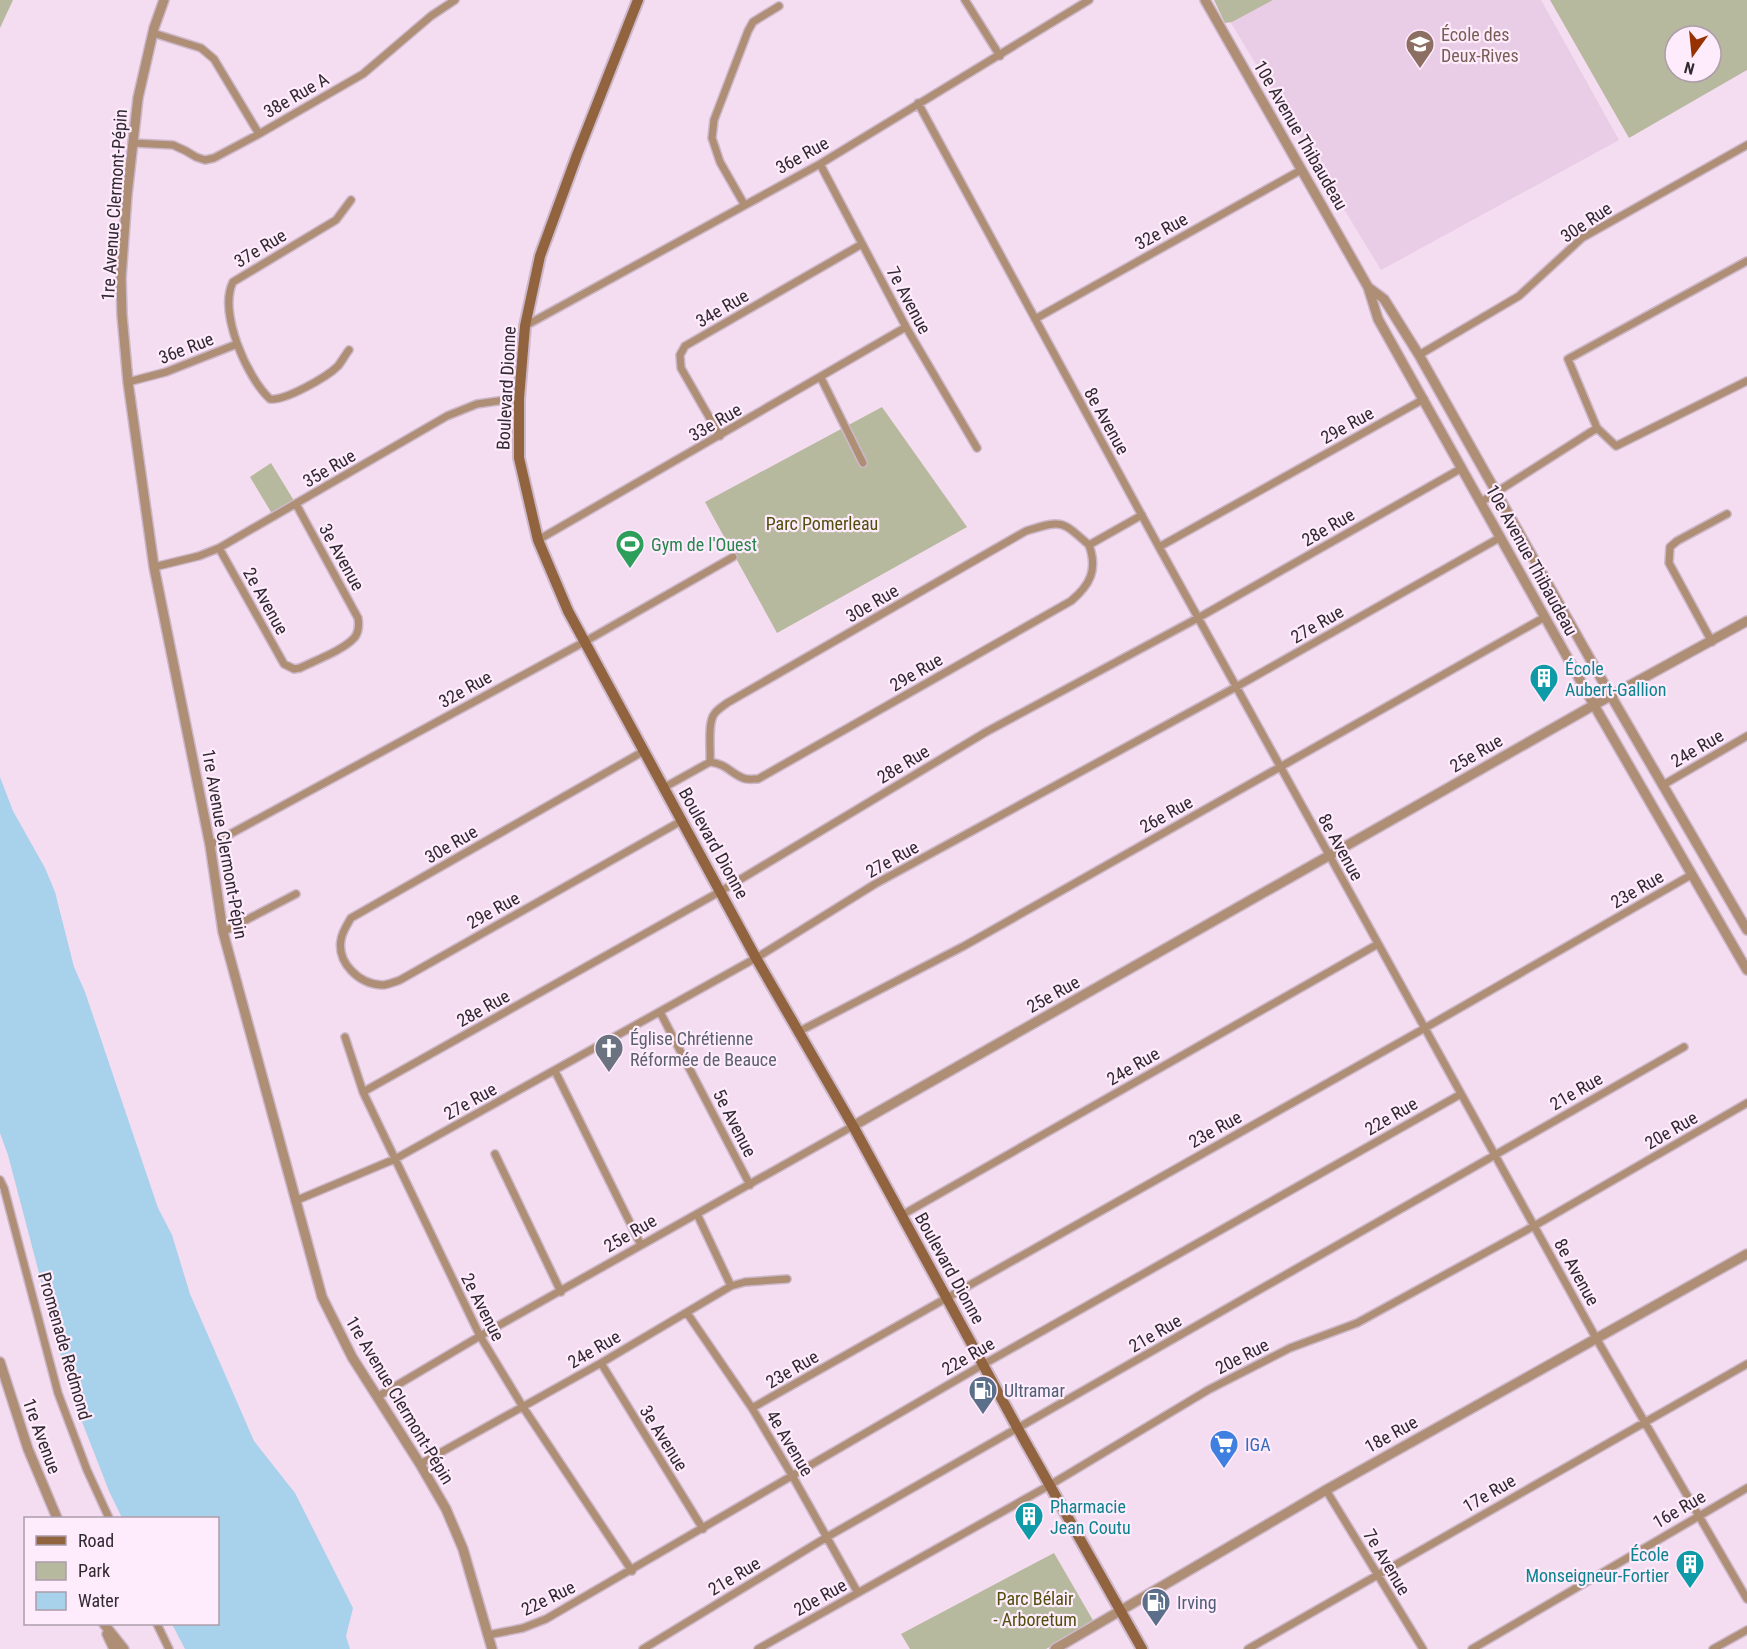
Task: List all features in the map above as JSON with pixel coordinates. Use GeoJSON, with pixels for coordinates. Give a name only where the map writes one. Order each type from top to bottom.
{"type":"FeatureCollection","features":[{"type":"Feature","properties":{"kind":"main road","name":"Boulevard Dionne"},"geometry":{"type":"LineString","coordinates":[[638,0],[540,256],[525,326],[519,398],[519,458],[538,540],[558,591],[756,958],[853,1126],[1018,1429],[1142,1649]]}},
{"type":"Feature","properties":{"kind":"street","name":"1re Avenue Clermont-Pépin"},"geometry":{"type":"LineString","coordinates":[[164,0],[153,33],[138,98],[121,278],[123,333],[154,567],[210,845],[223,932],[317,1281],[328,1310],[352,1357],[446,1509],[463,1549],[492,1649]]}},
{"type":"Feature","properties":{"kind":"street","name":"38e Rue A"},"geometry":{"type":"LineString","coordinates":[[133,143],[173,145],[205,160],[214,158],[363,74],[431,16],[455,0]]}},
{"type":"Feature","properties":{"kind":"street"},"geometry":{"type":"LineString","coordinates":[[965,0],[1000,56]]}},
{"type":"Feature","properties":{"kind":"street","name":"36e Rue"},"geometry":{"type":"LineString","coordinates":[[525,326],[820,164],[1089,0]]}},
{"type":"Feature","properties":{"kind":"street","name":"10e Avenue Thibaudeau"},"geometry":{"type":"LineString","coordinates":[[1205,0],[1368,287],[1378,319],[1594,705],[1747,970]]}},
{"type":"Feature","properties":{"kind":"street"},"geometry":{"type":"LineString","coordinates":[[744,204],[716,153],[712,138],[714,120],[753,22],[778,6]]}},
{"type":"Feature","properties":{"kind":"street"},"geometry":{"type":"LineString","coordinates":[[153,33],[201,48],[208,53],[214,59],[259,134]]}},
{"type":"Feature","properties":{"kind":"street","name":"8e Avenue"},"geometry":{"type":"LineString","coordinates":[[918,103],[1159,548],[1596,1338],[1747,1599]]}},
{"type":"Feature","properties":{"kind":"street","name":"30e Rue"},"geometry":{"type":"LineString","coordinates":[[1419,355],[1519,296],[1582,238],[1747,145]]}},
{"type":"Feature","properties":{"kind":"street","name":"7e Avenue"},"geometry":{"type":"LineString","coordinates":[[820,164],[906,327],[977,448]]}},
{"type":"Feature","properties":{"kind":"street","name":"32e Rue"},"geometry":{"type":"LineString","coordinates":[[1035,319],[1301,170]]}},
{"type":"Feature","properties":{"kind":"street","name":"37e Rue"},"geometry":{"type":"LineString","coordinates":[[237,344],[228,301],[233,282],[336,220],[351,200]]}},
{"type":"Feature","properties":{"kind":"street","name":"34e Rue"},"geometry":{"type":"LineString","coordinates":[[720,436],[681,368],[680,355],[685,346],[862,244]]}},
{"type":"Feature","properties":{"kind":"street"},"geometry":{"type":"LineString","coordinates":[[1747,261],[1568,359],[1597,428],[1616,446],[1747,381]]}},
{"type":"Feature","properties":{"kind":"street","name":"10e Avenue Thibaudeau"},"geometry":{"type":"LineString","coordinates":[[1368,287],[1384,299],[1419,355],[1611,696],[1747,930]]}},
{"type":"Feature","properties":{"kind":"street","name":"33e Rue"},"geometry":{"type":"LineString","coordinates":[[538,540],[906,327]]}},
{"type":"Feature","properties":{"kind":"street","name":"36e Rue"},"geometry":{"type":"LineString","coordinates":[[129,382],[166,372],[237,344],[261,389],[270,399],[276,399],[289,396],[338,366],[349,350]]}},
{"type":"Feature","properties":{"kind":"street"},"geometry":{"type":"LineString","coordinates":[[821,378],[863,463]]}},
{"type":"Feature","properties":{"kind":"street","name":"35e Rue"},"geometry":{"type":"LineString","coordinates":[[154,567],[199,556],[219,548],[447,416],[477,404],[519,398]]}},
{"type":"Feature","properties":{"kind":"street","name":"29e Rue"},"geometry":{"type":"LineString","coordinates":[[1159,548],[1424,399]]}},
{"type":"Feature","properties":{"kind":"street"},"geometry":{"type":"LineString","coordinates":[[1481,502],[1597,428]]}},
{"type":"Feature","properties":{"kind":"street","name":"28e Rue"},"geometry":{"type":"LineString","coordinates":[[363,1092],[721,891],[986,732],[1198,618],[1462,468]]}},
{"type":"Feature","properties":{"kind":"street","name":"3e Avenue"},"geometry":{"type":"LineString","coordinates":[[288,667],[300,668],[343,645],[355,637],[359,626],[354,610],[296,504]]}},
{"type":"Feature","properties":{"kind":"street"},"geometry":{"type":"LineString","coordinates":[[1712,642],[1668,556],[1670,547],[1677,541],[1728,514]]}},
{"type":"Feature","properties":{"kind":"street"},"geometry":{"type":"LineString","coordinates":[[1089,545],[1142,515]]}},
{"type":"Feature","properties":{"kind":"street","name":"30e Rue"},"geometry":{"type":"LineString","coordinates":[[710,762],[712,744],[710,725],[714,714],[727,703],[1026,531],[1055,522],[1071,529],[1089,545]]}},
{"type":"Feature","properties":{"kind":"street","name":"27e Rue"},"geometry":{"type":"LineString","coordinates":[[295,1201],[395,1159],[555,1071],[756,958],[875,884],[1236,687],[1501,537]]}},
{"type":"Feature","properties":{"kind":"street","name":"29e Rue"},"geometry":{"type":"LineString","coordinates":[[710,762],[719,763],[731,769],[743,779],[758,779],[1071,601],[1084,590],[1093,574],[1094,557],[1089,545]]}},
{"type":"Feature","properties":{"kind":"street","name":"2e Avenue"},"geometry":{"type":"LineString","coordinates":[[219,548],[280,658],[288,667]]}},
{"type":"Feature","properties":{"kind":"street","name":"32e Rue"},"geometry":{"type":"LineString","coordinates":[[210,845],[585,641],[733,557]]}},
{"type":"Feature","properties":{"kind":"street","name":"26e Rue"},"geometry":{"type":"LineString","coordinates":[[798,1032],[964,946],[1545,617]]}},
{"type":"Feature","properties":{"kind":"street","name":"25e Rue"},"geometry":{"type":"LineString","coordinates":[[377,1397],[480,1336],[1594,705],[1747,621]]}},
{"type":"Feature","properties":{"kind":"street","name":"24e Rue"},"geometry":{"type":"LineString","coordinates":[[1663,785],[1747,736]]}},
{"type":"Feature","properties":{"kind":"street","name":"30e Rue"},"geometry":{"type":"LineString","coordinates":[[347,968],[340,948],[341,938],[351,918],[644,751]]}},
{"type":"Feature","properties":{"kind":"street"},"geometry":{"type":"LineString","coordinates":[[665,788],[710,762]]}},
{"type":"Feature","properties":{"kind":"street","name":"29e Rue"},"geometry":{"type":"LineString","coordinates":[[347,968],[371,983],[392,984],[683,820]]}},
{"type":"Feature","properties":{"kind":"street","name":"23e Rue"},"geometry":{"type":"LineString","coordinates":[[752,1408],[1691,875]]}},
{"type":"Feature","properties":{"kind":"street"},"geometry":{"type":"LineString","coordinates":[[223,932],[296,894]]}},
{"type":"Feature","properties":{"kind":"street","name":"24e Rue"},"geometry":{"type":"LineString","coordinates":[[902,1215],[1378,944]]}},
{"type":"Feature","properties":{"kind":"street","name":"5e Avenue"},"geometry":{"type":"LineString","coordinates":[[660,1012],[750,1185]]}},
{"type":"Feature","properties":{"kind":"street","name":"2e Avenue"},"geometry":{"type":"LineString","coordinates":[[345,1037],[363,1092],[480,1336],[523,1407],[632,1570]]}},
{"type":"Feature","properties":{"kind":"street","name":"21e Rue"},"geometry":{"type":"LineString","coordinates":[[643,1649],[827,1537],[1684,1047]]}},
{"type":"Feature","properties":{"kind":"street"},"geometry":{"type":"LineString","coordinates":[[555,1071],[641,1245]]}},
{"type":"Feature","properties":{"kind":"street","name":"22e Rue"},"geometry":{"type":"LineString","coordinates":[[488,1635],[523,1628],[546,1619],[984,1364],[1461,1094]]}},
{"type":"Feature","properties":{"kind":"street","name":"20e Rue"},"geometry":{"type":"LineString","coordinates":[[758,1649],[1050,1485],[1208,1390],[1290,1348],[1357,1323],[1534,1226],[1747,1103]]}},
{"type":"Feature","properties":{"kind":"street"},"geometry":{"type":"LineString","coordinates":[[495,1154],[561,1292]]}},
{"type":"Feature","properties":{"kind":"street","name":"Promenade Redmond"},"geometry":{"type":"LineString","coordinates":[[0,1180],[58,1393],[87,1470],[109,1517]]}},
{"type":"Feature","properties":{"kind":"street"},"geometry":{"type":"LineString","coordinates":[[697,1214],[731,1286]]}},
{"type":"Feature","properties":{"kind":"street","name":"18e Rue"},"geometry":{"type":"LineString","coordinates":[[1055,1649],[1326,1490],[1747,1254]]}},
{"type":"Feature","properties":{"kind":"street","name":"24e Rue"},"geometry":{"type":"LineString","coordinates":[[420,1464],[601,1363],[731,1286],[745,1282],[788,1280]]}},
{"type":"Feature","properties":{"kind":"street","name":"4e Avenue"},"geometry":{"type":"LineString","coordinates":[[687,1313],[752,1408],[858,1593]]}},
{"type":"Feature","properties":{"kind":"street","name":"1re Avenue"},"geometry":{"type":"LineString","coordinates":[[0,1362],[28,1449],[57,1517]]}},
{"type":"Feature","properties":{"kind":"street","name":"3e Avenue"},"geometry":{"type":"LineString","coordinates":[[601,1363],[703,1529]]}},
{"type":"Feature","properties":{"kind":"street","name":"17e Rue"},"geometry":{"type":"LineString","coordinates":[[1248,1649],[1747,1364]]}},
{"type":"Feature","properties":{"kind":"street","name":"16e Rue"},"geometry":{"type":"LineString","coordinates":[[1472,1649],[1747,1488]]}},
{"type":"Feature","properties":{"kind":"street","name":"7e Avenue"},"geometry":{"type":"LineString","coordinates":[[1326,1490],[1422,1649]]}},
{"type":"Feature","properties":{"kind":"street"},"geometry":{"type":"LineString","coordinates":[[104,1625],[114,1649]]}},
{"type":"Feature","properties":{"kind":"street"},"geometry":{"type":"LineString","coordinates":[[105,1625],[124,1649]]}},
{"type":"Feature","properties":{"kind":"street"},"geometry":{"type":"LineString","coordinates":[[158,1625],[170,1649]]}},
{"type":"Feature","properties":{"kind":"street"},"geometry":{"type":"LineString","coordinates":[[1713,1649],[1747,1629]]}},
{"type":"Feature","properties":{"kind":"shaded area","name":"École des Deux-Rives"},"geometry":{"type":"Polygon","coordinates":[[[1217,0],[1541,0],[1619,140],[1381,270],[1217,0]]]}},
{"type":"Feature","properties":{"kind":"green space"},"geometry":{"type":"Polygon","coordinates":[[[0,0],[13,0],[0,28],[0,0]]]}},
{"type":"Feature","properties":{"kind":"green space"},"geometry":{"type":"Polygon","coordinates":[[[1214,0],[1273,0],[1232,22],[1225,23],[1214,0]]]}},
{"type":"Feature","properties":{"kind":"green space"},"geometry":{"type":"Polygon","coordinates":[[[1550,0],[1747,0],[1747,70],[1723,84],[1723,24],[1663,24],[1663,84],[1723,84],[1629,138],[1550,0]]]}},
{"type":"Feature","properties":{"kind":"green space","name":"Parc Pomerleau"},"geometry":{"type":"Polygon","coordinates":[[[882,407],[967,527],[777,633],[705,502],[882,407]]]}},
{"type":"Feature","properties":{"kind":"green space"},"geometry":{"type":"Polygon","coordinates":[[[271,463],[296,504],[274,517],[250,477],[271,463]]]}},
{"type":"Feature","properties":{"kind":"green space","name":"Parc Bélair - Arboretum"},"geometry":{"type":"Polygon","coordinates":[[[1054,1553],[1094,1622],[1046,1649],[910,1649],[901,1634],[1054,1553]]]}},
{"type":"Feature","properties":{"kind":"water"},"geometry":{"type":"Polygon","coordinates":[[[0,777],[13,811],[45,868],[55,892],[74,967],[85,992],[158,1208],[172,1235],[190,1294],[254,1441],[295,1493],[353,1608],[346,1636],[350,1649],[185,1649],[173,1625],[219,1625],[219,1517],[122,1517],[70,1391],[8,1155],[0,1133],[0,777]]]}},
{"type":"Feature","properties":{"kind":"place","name":"École des Deux-Rives"},"geometry":{"type":"Point","coordinates":[1420,70]}},
{"type":"Feature","properties":{"kind":"place","name":"Gym de l'Ouest"},"geometry":{"type":"Point","coordinates":[630,570]}},
{"type":"Feature","properties":{"kind":"place","name":"École Aubert-Gallion"},"geometry":{"type":"Point","coordinates":[1544,704]}},
{"type":"Feature","properties":{"kind":"place","name":"Église Chrétienne Réformée de Beauce"},"geometry":{"type":"Point","coordinates":[609,1074]}},
{"type":"Feature","properties":{"kind":"place","name":"Ultramar"},"geometry":{"type":"Point","coordinates":[983,1416]}},
{"type":"Feature","properties":{"kind":"place","name":"IGA"},"geometry":{"type":"Point","coordinates":[1224,1470]}},
{"type":"Feature","properties":{"kind":"place","name":"Pharmacie Jean Coutu"},"geometry":{"type":"Point","coordinates":[1029,1542]}},
{"type":"Feature","properties":{"kind":"place","name":"École Monseigneur-Fortier"},"geometry":{"type":"Point","coordinates":[1690,1590]}},
{"type":"Feature","properties":{"kind":"place","name":"Irving"},"geometry":{"type":"Point","coordinates":[1156,1628]}}]}
